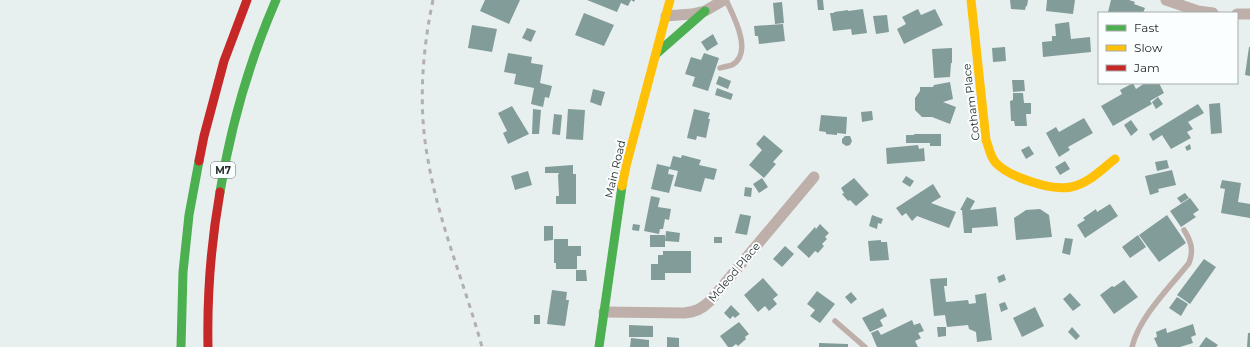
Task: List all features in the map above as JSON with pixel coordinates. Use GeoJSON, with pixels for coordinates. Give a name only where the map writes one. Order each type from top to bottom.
{"type":"FeatureCollection","features":[{"type":"Feature","properties":{"kind":"main road","name":"M7"},"geometry":{"type":"LineString","coordinates":[[181,347],[183,272],[189,215],[202,143],[224,61],[247,0]]}},
{"type":"Feature","properties":{"kind":"main road","name":"M7"},"geometry":{"type":"LineString","coordinates":[[208,347],[207,320],[213,240],[221,181],[240,98],[258,44],[276,0]]}},
{"type":"Feature","properties":{"kind":"main road","name":"Main Road"},"geometry":{"type":"LineString","coordinates":[[599,347],[619,203],[626,166],[670,0]]}},
{"type":"Feature","properties":{"kind":"main road","name":"Cotham Place"},"geometry":{"type":"LineString","coordinates":[[971,0],[986,140],[996,163],[1007,171],[1041,185],[1059,188],[1070,187],[1081,183],[1115,159]]}},
{"type":"Feature","properties":{"kind":"main road"},"geometry":{"type":"LineString","coordinates":[[656,54],[705,11]]}},
{"type":"Feature","properties":{"kind":"street"},"geometry":{"type":"LineString","coordinates":[[666,16],[692,14],[705,11],[725,0]]}},
{"type":"Feature","properties":{"kind":"street"},"geometry":{"type":"LineString","coordinates":[[1166,0],[1205,12]]}},
{"type":"Feature","properties":{"kind":"street"},"geometry":{"type":"LineString","coordinates":[[1238,14],[1250,14]]}},
{"type":"Feature","properties":{"kind":"street","name":"Mcleod Place"},"geometry":{"type":"LineString","coordinates":[[604,312],[684,313],[693,312],[702,308],[710,301],[814,177]]}},
{"type":"Feature","properties":{"kind":"lane"},"geometry":{"type":"LineString","coordinates":[[720,68],[733,64],[737,60],[742,43],[737,22],[725,0]]}},
{"type":"Feature","properties":{"kind":"lane"},"geometry":{"type":"LineString","coordinates":[[1132,347],[1138,330],[1149,313],[1189,262],[1192,255],[1192,248],[1184,230]]}},
{"type":"Feature","properties":{"kind":"lane"},"geometry":{"type":"LineString","coordinates":[[834,321],[865,347]]}},
{"type":"Feature","properties":{"kind":"building"},"geometry":{"type":"Polygon","coordinates":[[[485,0],[520,0],[509,24],[480,11],[485,0]]]}},
{"type":"Feature","properties":{"kind":"building"},"geometry":{"type":"Polygon","coordinates":[[[587,0],[631,0],[628,6],[621,3],[617,12],[587,0]]]}},
{"type":"Feature","properties":{"kind":"building"},"geometry":{"type":"Polygon","coordinates":[[[817,0],[823,0],[824,10],[818,10],[817,0]]]}},
{"type":"Feature","properties":{"kind":"building"},"geometry":{"type":"Polygon","coordinates":[[[1010,0],[1028,0],[1025,10],[1011,9],[1010,0]]]}},
{"type":"Feature","properties":{"kind":"building"},"geometry":{"type":"Polygon","coordinates":[[[1047,0],[1075,0],[1073,14],[1046,11],[1047,0]]]}},
{"type":"Feature","properties":{"kind":"building"},"geometry":{"type":"Polygon","coordinates":[[[1111,0],[1129,0],[1135,2],[1134,4],[1145,8],[1143,12],[1108,12],[1111,0]]]}},
{"type":"Feature","properties":{"kind":"building"},"geometry":{"type":"Polygon","coordinates":[[[782,2],[784,23],[775,24],[773,3],[782,2]]]}},
{"type":"Feature","properties":{"kind":"building"},"geometry":{"type":"Polygon","coordinates":[[[863,9],[867,33],[852,35],[851,29],[833,31],[830,13],[863,9]]]}},
{"type":"Feature","properties":{"kind":"building"},"geometry":{"type":"Polygon","coordinates":[[[918,9],[921,15],[935,9],[943,25],[904,44],[897,29],[906,24],[902,17],[918,9]]]}},
{"type":"Feature","properties":{"kind":"building"},"geometry":{"type":"Polygon","coordinates":[[[584,13],[614,25],[604,46],[575,35],[584,13]]]}},
{"type":"Feature","properties":{"kind":"building"},"geometry":{"type":"Polygon","coordinates":[[[887,15],[889,32],[876,34],[873,16],[887,15]]]}},
{"type":"Feature","properties":{"kind":"building"},"geometry":{"type":"Polygon","coordinates":[[[1069,22],[1071,39],[1090,37],[1091,52],[1043,57],[1042,42],[1052,41],[1052,36],[1056,36],[1055,24],[1069,22]]]}},
{"type":"Feature","properties":{"kind":"building"},"geometry":{"type":"Polygon","coordinates":[[[783,24],[785,41],[759,44],[758,36],[755,36],[754,26],[783,24]]]}},
{"type":"Feature","properties":{"kind":"building"},"geometry":{"type":"Polygon","coordinates":[[[472,25],[497,29],[492,52],[468,48],[472,25]]]}},
{"type":"Feature","properties":{"kind":"building"},"geometry":{"type":"Polygon","coordinates":[[[527,28],[536,31],[531,42],[522,38],[527,28]]]}},
{"type":"Feature","properties":{"kind":"building"},"geometry":{"type":"Polygon","coordinates":[[[713,34],[718,44],[707,51],[701,42],[713,34]]]}},
{"type":"Feature","properties":{"kind":"building"},"geometry":{"type":"Polygon","coordinates":[[[1005,47],[1006,61],[993,62],[992,48],[1005,47]]]}},
{"type":"Feature","properties":{"kind":"building"},"geometry":{"type":"Polygon","coordinates":[[[1250,47],[1250,76],[1245,75],[1250,47]]]}},
{"type":"Feature","properties":{"kind":"building"},"geometry":{"type":"Polygon","coordinates":[[[952,48],[950,77],[934,78],[932,49],[952,48]]]}},
{"type":"Feature","properties":{"kind":"building"},"geometry":{"type":"Polygon","coordinates":[[[508,53],[532,57],[531,63],[543,65],[540,83],[552,86],[549,98],[545,97],[543,107],[531,104],[534,88],[514,84],[516,74],[504,72],[508,53]]]}},
{"type":"Feature","properties":{"kind":"building"},"geometry":{"type":"Polygon","coordinates":[[[704,53],[719,58],[708,91],[692,86],[695,77],[685,74],[691,57],[701,60],[704,53]]]}},
{"type":"Feature","properties":{"kind":"building"},"geometry":{"type":"Polygon","coordinates":[[[719,76],[731,81],[728,89],[716,84],[719,76]]]}},
{"type":"Feature","properties":{"kind":"building"},"geometry":{"type":"Polygon","coordinates":[[[1012,80],[1024,80],[1025,91],[1013,92],[1012,80]]]}},
{"type":"Feature","properties":{"kind":"building"},"geometry":{"type":"Polygon","coordinates":[[[950,82],[953,99],[943,102],[956,107],[950,124],[932,117],[922,117],[915,110],[915,98],[920,91],[920,87],[933,87],[934,85],[950,82]]]}},
{"type":"Feature","properties":{"kind":"building"},"geometry":{"type":"Polygon","coordinates":[[[1131,84],[1134,84],[1136,89],[1144,84],[1160,84],[1164,93],[1150,101],[1152,104],[1113,126],[1101,106],[1122,94],[1120,90],[1131,84]]]}},
{"type":"Feature","properties":{"kind":"building"},"geometry":{"type":"Polygon","coordinates":[[[717,88],[733,94],[731,100],[715,95],[717,88]]]}},
{"type":"Feature","properties":{"kind":"building"},"geometry":{"type":"Polygon","coordinates":[[[593,89],[605,92],[601,106],[590,102],[593,89]]]}},
{"type":"Feature","properties":{"kind":"building"},"geometry":{"type":"Polygon","coordinates":[[[1013,93],[1023,93],[1024,103],[1031,103],[1031,114],[1026,114],[1027,126],[1015,126],[1014,121],[1011,121],[1010,101],[1013,100],[1013,93]]]}},
{"type":"Feature","properties":{"kind":"building"},"geometry":{"type":"Polygon","coordinates":[[[1158,97],[1163,104],[1156,109],[1152,102],[1158,97]]]}},
{"type":"Feature","properties":{"kind":"building"},"geometry":{"type":"Polygon","coordinates":[[[1220,103],[1222,133],[1211,134],[1209,104],[1220,103]]]}},
{"type":"Feature","properties":{"kind":"building"},"geometry":{"type":"Polygon","coordinates":[[[1198,104],[1204,113],[1188,122],[1193,129],[1187,132],[1191,138],[1171,149],[1162,135],[1153,141],[1149,134],[1198,104]]]}},
{"type":"Feature","properties":{"kind":"building"},"geometry":{"type":"Polygon","coordinates":[[[512,106],[529,134],[508,144],[503,133],[507,131],[498,113],[512,106]]]}},
{"type":"Feature","properties":{"kind":"building"},"geometry":{"type":"Polygon","coordinates":[[[533,109],[541,110],[539,134],[532,134],[533,109]]]}},
{"type":"Feature","properties":{"kind":"building"},"geometry":{"type":"Polygon","coordinates":[[[568,109],[585,110],[583,140],[566,139],[568,109]]]}},
{"type":"Feature","properties":{"kind":"building"},"geometry":{"type":"Polygon","coordinates":[[[694,109],[710,113],[706,138],[697,136],[696,140],[687,138],[694,109]]]}},
{"type":"Feature","properties":{"kind":"building"},"geometry":{"type":"Polygon","coordinates":[[[872,111],[873,120],[862,122],[861,112],[872,111]]]}},
{"type":"Feature","properties":{"kind":"building"},"geometry":{"type":"Polygon","coordinates":[[[554,114],[562,115],[560,135],[552,134],[554,114]]]}},
{"type":"Feature","properties":{"kind":"building"},"geometry":{"type":"Polygon","coordinates":[[[821,115],[847,117],[846,134],[826,134],[826,132],[819,131],[821,115]]]}},
{"type":"Feature","properties":{"kind":"building"},"geometry":{"type":"Polygon","coordinates":[[[1084,118],[1093,133],[1068,147],[1070,150],[1059,157],[1046,133],[1056,127],[1059,132],[1084,118]]]}},
{"type":"Feature","properties":{"kind":"building"},"geometry":{"type":"Polygon","coordinates":[[[1131,120],[1138,130],[1131,136],[1124,125],[1131,120]]]}},
{"type":"Feature","properties":{"kind":"building"},"geometry":{"type":"Polygon","coordinates":[[[914,134],[941,134],[941,146],[930,146],[930,143],[914,143],[914,134]]]}},
{"type":"Feature","properties":{"kind":"building"},"geometry":{"type":"Polygon","coordinates":[[[764,135],[783,151],[773,162],[776,164],[764,178],[749,165],[762,150],[756,144],[764,135]]]}},
{"type":"Feature","properties":{"kind":"building"},"geometry":{"type":"Polygon","coordinates":[[[906,135],[914,135],[914,143],[906,143],[906,135]]]}},
{"type":"Feature","properties":{"kind":"building"},"geometry":{"type":"Polygon","coordinates":[[[845,136],[850,136],[852,141],[850,145],[846,146],[842,143],[842,139],[845,136]]]}},
{"type":"Feature","properties":{"kind":"building"},"geometry":{"type":"Polygon","coordinates":[[[1190,144],[1191,149],[1187,151],[1185,147],[1190,144]]]}},
{"type":"Feature","properties":{"kind":"building"},"geometry":{"type":"Polygon","coordinates":[[[918,145],[919,149],[924,148],[925,161],[887,164],[886,148],[918,145]]]}},
{"type":"Feature","properties":{"kind":"building"},"geometry":{"type":"Polygon","coordinates":[[[1029,146],[1034,154],[1026,159],[1021,150],[1029,146]]]}},
{"type":"Feature","properties":{"kind":"building"},"geometry":{"type":"Polygon","coordinates":[[[682,155],[701,160],[699,165],[717,169],[714,180],[705,178],[701,192],[674,186],[678,171],[669,169],[668,174],[674,175],[669,193],[651,189],[657,164],[670,167],[673,156],[681,158],[682,155]]]}},
{"type":"Feature","properties":{"kind":"building"},"geometry":{"type":"Polygon","coordinates":[[[1167,160],[1169,168],[1157,171],[1155,162],[1167,160]]]}},
{"type":"Feature","properties":{"kind":"building"},"geometry":{"type":"Polygon","coordinates":[[[1065,161],[1070,169],[1060,175],[1055,167],[1065,161]]]}},
{"type":"Feature","properties":{"kind":"building"},"geometry":{"type":"Polygon","coordinates":[[[573,165],[573,174],[576,174],[576,204],[556,204],[556,196],[559,196],[559,173],[545,173],[545,167],[573,165]]]}},
{"type":"Feature","properties":{"kind":"building"},"geometry":{"type":"Polygon","coordinates":[[[1172,170],[1176,185],[1158,189],[1159,192],[1150,195],[1145,176],[1172,170]]]}},
{"type":"Feature","properties":{"kind":"building"},"geometry":{"type":"Polygon","coordinates":[[[528,171],[532,185],[515,190],[511,176],[528,171]]]}},
{"type":"Feature","properties":{"kind":"building"},"geometry":{"type":"Polygon","coordinates":[[[906,176],[914,181],[910,187],[902,182],[906,176]]]}},
{"type":"Feature","properties":{"kind":"building"},"geometry":{"type":"Polygon","coordinates":[[[762,178],[768,187],[759,193],[753,184],[762,178]]]}},
{"type":"Feature","properties":{"kind":"building"},"geometry":{"type":"Polygon","coordinates":[[[854,178],[869,195],[856,206],[850,200],[848,201],[842,194],[844,193],[841,188],[854,178]]]}},
{"type":"Feature","properties":{"kind":"building"},"geometry":{"type":"Polygon","coordinates":[[[1222,180],[1241,183],[1238,202],[1250,204],[1250,218],[1221,213],[1225,189],[1220,188],[1222,180]]]}},
{"type":"Feature","properties":{"kind":"building"},"geometry":{"type":"Polygon","coordinates":[[[933,184],[941,197],[931,203],[956,212],[949,228],[917,216],[912,221],[906,213],[902,216],[896,208],[933,184]]]}},
{"type":"Feature","properties":{"kind":"building"},"geometry":{"type":"Polygon","coordinates":[[[745,187],[752,188],[751,197],[744,196],[745,187]]]}},
{"type":"Feature","properties":{"kind":"building"},"geometry":{"type":"Polygon","coordinates":[[[1185,193],[1189,198],[1181,203],[1177,198],[1185,193]]]}},
{"type":"Feature","properties":{"kind":"building"},"geometry":{"type":"Polygon","coordinates":[[[651,196],[660,198],[658,207],[671,209],[669,220],[665,219],[663,229],[660,229],[659,234],[644,231],[651,196]]]}},
{"type":"Feature","properties":{"kind":"building"},"geometry":{"type":"Polygon","coordinates":[[[967,197],[975,201],[970,210],[996,207],[998,226],[972,228],[972,233],[964,233],[962,210],[960,210],[967,197]]]}},
{"type":"Feature","properties":{"kind":"building"},"geometry":{"type":"Polygon","coordinates":[[[1190,198],[1199,210],[1193,214],[1196,217],[1181,227],[1170,211],[1190,198]]]}},
{"type":"Feature","properties":{"kind":"building"},"geometry":{"type":"Polygon","coordinates":[[[1110,204],[1118,216],[1085,238],[1077,225],[1085,220],[1083,218],[1096,209],[1097,212],[1110,204]]]}},
{"type":"Feature","properties":{"kind":"building"},"geometry":{"type":"Polygon","coordinates":[[[1040,209],[1049,215],[1052,237],[1016,240],[1014,218],[1026,210],[1040,209]]]}},
{"type":"Feature","properties":{"kind":"building"},"geometry":{"type":"Polygon","coordinates":[[[740,214],[751,216],[747,235],[735,233],[740,214]]]}},
{"type":"Feature","properties":{"kind":"building"},"geometry":{"type":"Polygon","coordinates":[[[872,215],[883,219],[881,224],[878,223],[877,229],[869,226],[872,215]]]}},
{"type":"Feature","properties":{"kind":"building"},"geometry":{"type":"Polygon","coordinates":[[[1167,215],[1186,243],[1159,262],[1139,235],[1167,215]]]}},
{"type":"Feature","properties":{"kind":"building"},"geometry":{"type":"Polygon","coordinates":[[[633,224],[640,225],[639,231],[632,230],[633,224]]]}},
{"type":"Feature","properties":{"kind":"building"},"geometry":{"type":"Polygon","coordinates":[[[820,224],[829,233],[825,237],[827,239],[822,244],[824,246],[818,253],[815,251],[809,258],[797,247],[815,227],[816,229],[820,224]]]}},
{"type":"Feature","properties":{"kind":"building"},"geometry":{"type":"Polygon","coordinates":[[[544,226],[553,226],[553,240],[544,241],[544,226]]]}},
{"type":"Feature","properties":{"kind":"building"},"geometry":{"type":"Polygon","coordinates":[[[666,231],[680,233],[679,242],[665,241],[666,231]]]}},
{"type":"Feature","properties":{"kind":"building"},"geometry":{"type":"Polygon","coordinates":[[[650,235],[665,235],[665,247],[650,247],[650,235]]]}},
{"type":"Feature","properties":{"kind":"building"},"geometry":{"type":"Polygon","coordinates":[[[1138,235],[1146,247],[1130,258],[1122,247],[1138,235]]]}},
{"type":"Feature","properties":{"kind":"building"},"geometry":{"type":"Polygon","coordinates":[[[714,237],[722,237],[722,243],[714,243],[714,237]]]}},
{"type":"Feature","properties":{"kind":"building"},"geometry":{"type":"Polygon","coordinates":[[[1065,238],[1073,239],[1070,255],[1062,253],[1065,238]]]}},
{"type":"Feature","properties":{"kind":"building"},"geometry":{"type":"Polygon","coordinates":[[[554,239],[568,239],[568,246],[581,246],[581,256],[577,256],[577,269],[556,269],[556,263],[554,263],[554,239]]]}},
{"type":"Feature","properties":{"kind":"building"},"geometry":{"type":"Polygon","coordinates":[[[881,240],[881,242],[887,242],[889,260],[870,261],[868,241],[881,240]]]}},
{"type":"Feature","properties":{"kind":"building"},"geometry":{"type":"Polygon","coordinates":[[[785,246],[794,254],[782,267],[773,259],[785,246]]]}},
{"type":"Feature","properties":{"kind":"building"},"geometry":{"type":"Polygon","coordinates":[[[663,251],[691,251],[691,273],[665,273],[665,280],[651,280],[651,264],[658,264],[658,255],[663,255],[663,251]]]}},
{"type":"Feature","properties":{"kind":"building"},"geometry":{"type":"Polygon","coordinates":[[[1204,259],[1216,267],[1190,304],[1177,295],[1204,259]]]}},
{"type":"Feature","properties":{"kind":"building"},"geometry":{"type":"Polygon","coordinates":[[[576,270],[586,270],[587,281],[576,281],[576,270]]]}},
{"type":"Feature","properties":{"kind":"building"},"geometry":{"type":"Polygon","coordinates":[[[1004,274],[1006,280],[999,283],[997,277],[1004,274]]]}},
{"type":"Feature","properties":{"kind":"building"},"geometry":{"type":"Polygon","coordinates":[[[763,278],[778,295],[773,299],[777,304],[769,311],[765,306],[758,312],[744,295],[763,278]]]}},
{"type":"Feature","properties":{"kind":"building"},"geometry":{"type":"Polygon","coordinates":[[[947,278],[947,286],[944,286],[946,302],[968,300],[969,304],[976,303],[975,295],[986,293],[992,340],[977,342],[976,332],[969,329],[968,325],[947,327],[945,315],[934,316],[930,279],[947,278]]]}},
{"type":"Feature","properties":{"kind":"building"},"geometry":{"type":"Polygon","coordinates":[[[1124,280],[1138,297],[1114,314],[1100,295],[1112,286],[1114,287],[1124,280]]]}},
{"type":"Feature","properties":{"kind":"building"},"geometry":{"type":"Polygon","coordinates":[[[552,290],[567,292],[566,300],[569,300],[565,326],[547,324],[552,290]]]}},
{"type":"Feature","properties":{"kind":"building"},"geometry":{"type":"Polygon","coordinates":[[[817,291],[835,304],[820,323],[810,316],[815,310],[807,304],[817,291]]]}},
{"type":"Feature","properties":{"kind":"building"},"geometry":{"type":"Polygon","coordinates":[[[851,292],[857,299],[851,304],[845,297],[851,292]]]}},
{"type":"Feature","properties":{"kind":"building"},"geometry":{"type":"Polygon","coordinates":[[[1070,293],[1081,305],[1073,311],[1063,299],[1070,293]]]}},
{"type":"Feature","properties":{"kind":"building"},"geometry":{"type":"Polygon","coordinates":[[[1177,297],[1188,304],[1181,316],[1169,308],[1177,297]]]}},
{"type":"Feature","properties":{"kind":"building"},"geometry":{"type":"Polygon","coordinates":[[[1005,302],[1008,309],[1001,312],[999,304],[1005,302]]]}},
{"type":"Feature","properties":{"kind":"building"},"geometry":{"type":"Polygon","coordinates":[[[731,305],[740,314],[735,318],[733,316],[730,319],[724,313],[731,305]]]}},
{"type":"Feature","properties":{"kind":"building"},"geometry":{"type":"Polygon","coordinates":[[[1035,307],[1044,326],[1022,337],[1013,318],[1035,307]]]}},
{"type":"Feature","properties":{"kind":"building"},"geometry":{"type":"Polygon","coordinates":[[[883,308],[887,316],[880,320],[883,326],[870,332],[862,318],[883,308]]]}},
{"type":"Feature","properties":{"kind":"building"},"geometry":{"type":"Polygon","coordinates":[[[534,315],[540,315],[540,324],[534,324],[534,315]]]}},
{"type":"Feature","properties":{"kind":"building"},"geometry":{"type":"Polygon","coordinates":[[[912,320],[914,325],[920,323],[924,331],[918,333],[921,338],[915,341],[918,347],[877,347],[871,333],[878,330],[881,335],[912,320]]]}},
{"type":"Feature","properties":{"kind":"building"},"geometry":{"type":"Polygon","coordinates":[[[739,322],[749,334],[738,346],[736,344],[732,347],[728,347],[720,336],[739,322]]]}},
{"type":"Feature","properties":{"kind":"building"},"geometry":{"type":"Polygon","coordinates":[[[1193,324],[1196,335],[1191,337],[1193,343],[1180,347],[1158,347],[1154,338],[1157,337],[1156,332],[1166,328],[1167,333],[1193,324]]]}},
{"type":"Feature","properties":{"kind":"building"},"geometry":{"type":"Polygon","coordinates":[[[629,325],[653,326],[653,337],[629,337],[629,325]]]}},
{"type":"Feature","properties":{"kind":"building"},"geometry":{"type":"Polygon","coordinates":[[[937,327],[946,327],[946,336],[938,337],[937,327]]]}},
{"type":"Feature","properties":{"kind":"building"},"geometry":{"type":"Polygon","coordinates":[[[1072,327],[1080,336],[1076,340],[1068,332],[1072,327]]]}},
{"type":"Feature","properties":{"kind":"building"},"geometry":{"type":"Polygon","coordinates":[[[1248,333],[1250,333],[1250,347],[1247,347],[1248,333]]]}},
{"type":"Feature","properties":{"kind":"building"},"geometry":{"type":"Polygon","coordinates":[[[667,337],[679,338],[679,347],[667,347],[667,337]]]}},
{"type":"Feature","properties":{"kind":"building"},"geometry":{"type":"Polygon","coordinates":[[[1206,337],[1218,345],[1216,347],[1199,347],[1206,337]]]}},
{"type":"Feature","properties":{"kind":"building"},"geometry":{"type":"Polygon","coordinates":[[[631,338],[649,340],[649,347],[630,347],[631,338]]]}},
{"type":"Feature","properties":{"kind":"building"},"geometry":{"type":"Polygon","coordinates":[[[819,343],[848,344],[848,347],[819,347],[819,343]]]}},
{"type":"Feature","properties":{"kind":"railway"},"geometry":{"type":"LineString","coordinates":[[433,0],[424,60],[422,100],[425,140],[433,184],[445,231],[482,347]]}},
{"type":"Feature","properties":{"kind":"traffic: fast"},"geometry":{"type":"LineString","coordinates":[[220,192],[235,118],[249,70],[276,0]]}},
{"type":"Feature","properties":{"kind":"traffic: fast"},"geometry":{"type":"LineString","coordinates":[[656,54],[705,11]]}},
{"type":"Feature","properties":{"kind":"traffic: fast"},"geometry":{"type":"LineString","coordinates":[[181,347],[183,272],[189,215],[199,161]]}},
{"type":"Feature","properties":{"kind":"traffic: fast"},"geometry":{"type":"LineString","coordinates":[[599,347],[622,186]]}},
{"type":"Feature","properties":{"kind":"traffic: slow"},"geometry":{"type":"LineString","coordinates":[[622,186],[670,0]]}},
{"type":"Feature","properties":{"kind":"traffic: slow"},"geometry":{"type":"LineString","coordinates":[[971,0],[986,140],[994,161],[1002,168],[1020,178],[1042,185],[1063,188],[1083,183],[1115,159]]}},
{"type":"Feature","properties":{"kind":"traffic: jam"},"geometry":{"type":"LineString","coordinates":[[199,161],[204,136],[224,61],[247,0]]}},
{"type":"Feature","properties":{"kind":"traffic: jam"},"geometry":{"type":"LineString","coordinates":[[208,347],[210,270],[220,192]]}}]}
